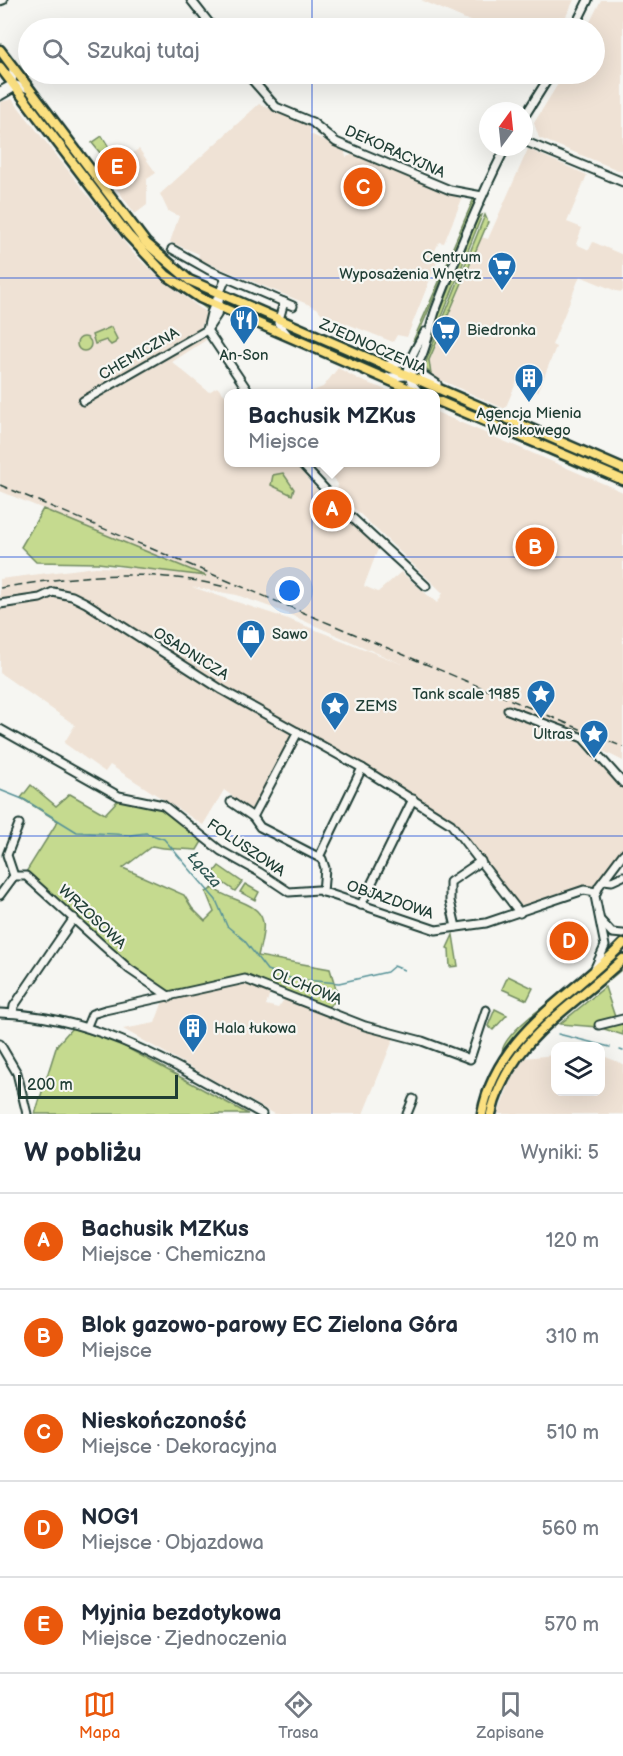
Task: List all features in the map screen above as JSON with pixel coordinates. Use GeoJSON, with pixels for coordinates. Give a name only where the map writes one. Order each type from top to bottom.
{"type":"FeatureCollection","features":[{"type":"Feature","properties":{"kind":"main road","name":"ZJEDNOCZENIA"},"geometry":{"type":"LineString","coordinates":[[0,50],[18,73]]}},
{"type":"Feature","properties":{"kind":"main road","name":"ZJEDNOCZENIA"},"geometry":{"type":"LineString","coordinates":[[0,67],[140,250],[177,284],[217,305],[411,389]]}},
{"type":"Feature","properties":{"kind":"main road","name":"ZJEDNOCZENIA"},"geometry":{"type":"LineString","coordinates":[[26,84],[146,243],[180,274],[218,295],[438,389]]}},
{"type":"Feature","properties":{"kind":"main road","name":"ZJEDNOCZENIA"},"geometry":{"type":"LineString","coordinates":[[440,390],[623,469]]}},
{"type":"Feature","properties":{"kind":"main road"},"geometry":{"type":"LineString","coordinates":[[440,402],[623,480]]}},
{"type":"Feature","properties":{"kind":"main road"},"geometry":{"type":"LineString","coordinates":[[482,1114],[489,1087],[514,1043],[531,1024],[593,973],[623,944]]}},
{"type":"Feature","properties":{"kind":"main road"},"geometry":{"type":"LineString","coordinates":[[491,1114],[504,1076],[521,1050],[540,1030],[623,959]]}},
{"type":"Feature","properties":{"kind":"street"},"geometry":{"type":"LineString","coordinates":[[191,0],[205,18]]}},
{"type":"Feature","properties":{"kind":"street"},"geometry":{"type":"LineString","coordinates":[[578,18],[588,0]]}},
{"type":"Feature","properties":{"kind":"street"},"geometry":{"type":"LineString","coordinates":[[0,96],[10,91],[13,84],[14,67]]}},
{"type":"Feature","properties":{"kind":"street"},"geometry":{"type":"LineString","coordinates":[[0,91],[13,84],[29,89]]}},
{"type":"Feature","properties":{"kind":"street","name":"DEKORACYJNA"},"geometry":{"type":"LineString","coordinates":[[256,84],[276,106],[312,122],[336,142],[450,190],[482,196]]}},
{"type":"Feature","properties":{"kind":"street"},"geometry":{"type":"LineString","coordinates":[[533,103],[545,84]]}},
{"type":"Feature","properties":{"kind":"street"},"geometry":{"type":"LineString","coordinates":[[533,145],[623,182]]}},
{"type":"Feature","properties":{"kind":"street"},"geometry":{"type":"LineString","coordinates":[[380,375],[395,378],[408,376],[418,366],[435,311],[482,196],[502,156]]}},
{"type":"Feature","properties":{"kind":"street"},"geometry":{"type":"LineString","coordinates":[[172,249],[226,278],[293,306]]}},
{"type":"Feature","properties":{"kind":"street"},"geometry":{"type":"LineString","coordinates":[[218,295],[226,278]]}},
{"type":"Feature","properties":{"kind":"street","name":"CHEMICZNA"},"geometry":{"type":"LineString","coordinates":[[84,401],[207,330],[215,319],[218,295]]}},
{"type":"Feature","properties":{"kind":"street"},"geometry":{"type":"LineString","coordinates":[[284,302],[278,320],[281,329],[289,336]]}},
{"type":"Feature","properties":{"kind":"street","name":"CHEMICZNA"},"geometry":{"type":"LineString","coordinates":[[207,330],[217,305]]}},
{"type":"Feature","properties":{"kind":"street"},"geometry":{"type":"LineString","coordinates":[[417,389],[408,376],[408,362],[435,311]]}},
{"type":"Feature","properties":{"kind":"street"},"geometry":{"type":"LineString","coordinates":[[215,319],[225,315],[243,316]]}},
{"type":"Feature","properties":{"kind":"street"},"geometry":{"type":"LineString","coordinates":[[265,326],[278,320]]}},
{"type":"Feature","properties":{"kind":"street"},"geometry":{"type":"LineString","coordinates":[[207,330],[247,389]]}},
{"type":"Feature","properties":{"kind":"street"},"geometry":{"type":"LineString","coordinates":[[382,365],[408,362]]}},
{"type":"Feature","properties":{"kind":"street"},"geometry":{"type":"LineString","coordinates":[[418,366],[423,375],[461,399]]}},
{"type":"Feature","properties":{"kind":"street"},"geometry":{"type":"LineString","coordinates":[[305,467],[346,512],[426,585]]}},
{"type":"Feature","properties":{"kind":"street","name":"OSADNICZA"},"geometry":{"type":"LineString","coordinates":[[0,604],[40,598],[53,592],[72,596],[222,690],[362,768],[451,824],[520,912]]}},
{"type":"Feature","properties":{"kind":"street"},"geometry":{"type":"LineString","coordinates":[[508,710],[584,738],[623,783]]}},
{"type":"Feature","properties":{"kind":"street","name":"FOLUSZOWA"},"geometry":{"type":"LineString","coordinates":[[0,729],[119,796],[163,805],[213,846],[259,872],[285,891],[308,888],[323,891]]}},
{"type":"Feature","properties":{"kind":"street"},"geometry":{"type":"LineString","coordinates":[[253,817],[298,732]]}},
{"type":"Feature","properties":{"kind":"street"},"geometry":{"type":"LineString","coordinates":[[231,802],[253,817],[260,827],[320,857],[362,768]]}},
{"type":"Feature","properties":{"kind":"street"},"geometry":{"type":"LineString","coordinates":[[361,905],[413,798]]}},
{"type":"Feature","properties":{"kind":"street"},"geometry":{"type":"LineString","coordinates":[[0,895],[14,876],[7,855],[19,824]]}},
{"type":"Feature","properties":{"kind":"street"},"geometry":{"type":"LineString","coordinates":[[593,973],[605,946],[594,902],[596,892],[623,854]]}},
{"type":"Feature","properties":{"kind":"street","name":"OBJAZDOWA"},"geometry":{"type":"LineString","coordinates":[[320,857],[325,868],[323,891],[433,929],[486,923],[584,890],[596,892]]}},
{"type":"Feature","properties":{"kind":"street"},"geometry":{"type":"LineString","coordinates":[[456,927],[450,901],[450,882],[481,861]]}},
{"type":"Feature","properties":{"kind":"street","name":"WRZOSOWA"},"geometry":{"type":"LineString","coordinates":[[14,876],[26,876],[129,969],[170,997]]}},
{"type":"Feature","properties":{"kind":"street"},"geometry":{"type":"LineString","coordinates":[[604,880],[612,881],[623,876]]}},
{"type":"Feature","properties":{"kind":"street"},"geometry":{"type":"LineString","coordinates":[[13,1013],[14,1006],[74,918]]}},
{"type":"Feature","properties":{"kind":"street"},"geometry":{"type":"LineString","coordinates":[[599,919],[609,931],[623,934]]}},
{"type":"Feature","properties":{"kind":"street","name":"OLCHOWA"},"geometry":{"type":"LineString","coordinates":[[87,1026],[89,1017],[99,1012],[245,979],[365,1026],[422,1041],[466,1059],[473,1057],[486,1010]]}},
{"type":"Feature","properties":{"kind":"street"},"geometry":{"type":"LineString","coordinates":[[0,1012],[87,1026],[135,1044],[262,1114]]}},
{"type":"Feature","properties":{"kind":"street"},"geometry":{"type":"LineString","coordinates":[[599,1025],[623,1019]]}},
{"type":"Feature","properties":{"kind":"street"},"geometry":{"type":"LineString","coordinates":[[0,1044],[17,1073],[27,1114]]}},
{"type":"Feature","properties":{"kind":"street"},"geometry":{"type":"LineString","coordinates":[[407,1114],[414,1099]]}},
{"type":"Feature","properties":{"kind":"shaded area"},"geometry":{"type":"Polygon","coordinates":[[[421,0],[574,0],[565,18],[463,18],[421,0]]]}},
{"type":"Feature","properties":{"kind":"shaded area"},"geometry":{"type":"Polygon","coordinates":[[[601,0],[623,0],[623,172],[539,138],[534,123],[558,84],[605,84],[605,18],[592,18],[601,0]]]}},
{"type":"Feature","properties":{"kind":"shaded area"},"geometry":{"type":"Polygon","coordinates":[[[12,99],[133,253],[157,276],[208,314],[199,330],[206,340],[172,362],[209,392],[217,387],[224,394],[224,467],[297,467],[319,492],[378,549],[364,586],[378,592],[401,572],[437,603],[443,593],[337,492],[338,484],[324,467],[440,467],[440,414],[623,492],[623,761],[583,741],[579,743],[623,789],[623,852],[594,886],[521,912],[452,824],[298,733],[258,815],[224,790],[203,825],[110,765],[105,772],[64,743],[75,725],[0,673],[0,579],[96,567],[163,569],[203,575],[0,491],[0,102],[12,99]],[[192,587],[288,619],[402,664],[284,612],[237,595],[192,587]]]}},
{"type":"Feature","properties":{"kind":"shaded area"},"geometry":{"type":"Polygon","coordinates":[[[259,104],[313,127],[310,134],[344,149],[346,157],[355,154],[462,199],[444,243],[439,242],[431,259],[437,262],[407,337],[397,335],[393,342],[322,314],[317,308],[198,259],[199,254],[170,242],[179,216],[168,211],[160,194],[259,104]]]}},
{"type":"Feature","properties":{"kind":"shaded area"},"geometry":{"type":"Polygon","coordinates":[[[139,149],[156,173],[147,179],[147,205],[135,214],[104,171],[139,149]]]}},
{"type":"Feature","properties":{"kind":"shaded area"},"geometry":{"type":"Polygon","coordinates":[[[533,151],[587,175],[567,222],[582,228],[576,244],[589,250],[593,242],[623,255],[622,292],[580,276],[552,345],[556,347],[538,392],[516,383],[505,409],[432,376],[427,371],[427,362],[481,237],[488,239],[525,156],[533,156],[533,151]]]}},
{"type":"Feature","properties":{"kind":"shaded area"},"geometry":{"type":"Polygon","coordinates":[[[338,368],[362,381],[384,389],[318,389],[323,387],[338,368]]]}},
{"type":"Feature","properties":{"kind":"shaded area"},"geometry":{"type":"Polygon","coordinates":[[[245,979],[272,987],[266,1005],[278,1008],[288,994],[395,1035],[363,1114],[274,1114],[123,1029],[155,1023],[163,1001],[245,979]]]}},
{"type":"Feature","properties":{"kind":"shaded area"},"geometry":{"type":"Polygon","coordinates":[[[551,1055],[551,1096],[605,1096],[605,1057],[623,1064],[623,1114],[498,1114],[512,1077],[524,1058],[551,1055]]]}},
{"type":"Feature","properties":{"kind":"green space"},"geometry":{"type":"Polygon","coordinates":[[[102,136],[110,149],[101,154],[92,143],[102,136]]]}},
{"type":"Feature","properties":{"kind":"green space"},"geometry":{"type":"Polygon","coordinates":[[[474,198],[476,201],[451,256],[451,252],[474,198]]]}},
{"type":"Feature","properties":{"kind":"green space"},"geometry":{"type":"Polygon","coordinates":[[[482,215],[428,352],[426,348],[478,217],[482,215]]]}},
{"type":"Feature","properties":{"kind":"green space"},"geometry":{"type":"Polygon","coordinates":[[[485,215],[488,222],[429,360],[431,375],[425,367],[427,359],[485,215]]]}},
{"type":"Feature","properties":{"kind":"green space"},"geometry":{"type":"Polygon","coordinates":[[[112,219],[155,270],[205,303],[208,310],[148,265],[112,219]]]}},
{"type":"Feature","properties":{"kind":"green space"},"geometry":{"type":"Polygon","coordinates":[[[451,258],[417,337],[413,341],[449,259],[451,258]]]}},
{"type":"Feature","properties":{"kind":"green space"},"geometry":{"type":"Polygon","coordinates":[[[111,327],[117,339],[115,343],[111,345],[106,340],[95,344],[92,335],[111,327]]]}},
{"type":"Feature","properties":{"kind":"green space"},"geometry":{"type":"Polygon","coordinates":[[[297,332],[397,375],[296,334],[297,332]]]}},
{"type":"Feature","properties":{"kind":"green space"},"geometry":{"type":"Polygon","coordinates":[[[84,337],[89,339],[91,344],[89,349],[84,351],[79,349],[77,344],[79,339],[84,337]]]}},
{"type":"Feature","properties":{"kind":"green space"},"geometry":{"type":"Polygon","coordinates":[[[440,405],[593,471],[591,473],[440,408],[440,405]]]}},
{"type":"Feature","properties":{"kind":"green space"},"geometry":{"type":"Polygon","coordinates":[[[504,422],[597,461],[595,466],[508,425],[504,422]]]}},
{"type":"Feature","properties":{"kind":"green space"},"geometry":{"type":"Polygon","coordinates":[[[283,473],[294,489],[292,495],[271,485],[273,475],[283,473]]]}},
{"type":"Feature","properties":{"kind":"green space"},"geometry":{"type":"Polygon","coordinates":[[[43,509],[206,576],[98,563],[36,562],[21,547],[43,509]]]}},
{"type":"Feature","properties":{"kind":"green space"},"geometry":{"type":"Polygon","coordinates":[[[31,785],[56,806],[70,794],[105,814],[119,799],[158,805],[203,840],[197,850],[152,846],[123,868],[184,895],[192,908],[205,921],[214,912],[206,892],[213,888],[249,905],[260,915],[263,922],[258,956],[330,969],[339,999],[326,1008],[241,981],[163,1001],[159,989],[120,959],[68,908],[26,872],[58,821],[21,798],[31,785]]]}},
{"type":"Feature","properties":{"kind":"green space"},"geometry":{"type":"Polygon","coordinates":[[[219,866],[242,882],[235,891],[212,875],[219,866]]]}},
{"type":"Feature","properties":{"kind":"green space"},"geometry":{"type":"Polygon","coordinates":[[[245,884],[259,892],[255,900],[240,892],[245,884]]]}},
{"type":"Feature","properties":{"kind":"green space"},"geometry":{"type":"Polygon","coordinates":[[[453,935],[458,966],[450,967],[449,949],[447,948],[453,935]]]}},
{"type":"Feature","properties":{"kind":"green space"},"geometry":{"type":"Polygon","coordinates":[[[623,948],[623,954],[536,1030],[511,1059],[508,1057],[523,1036],[623,948]]]}},
{"type":"Feature","properties":{"kind":"green space"},"geometry":{"type":"Polygon","coordinates":[[[623,965],[621,970],[546,1032],[547,1029],[623,965]]]}},
{"type":"Feature","properties":{"kind":"green space"},"geometry":{"type":"Polygon","coordinates":[[[508,976],[533,988],[527,1000],[502,989],[508,976]]]}},
{"type":"Feature","properties":{"kind":"green space"},"geometry":{"type":"Polygon","coordinates":[[[605,987],[616,1020],[623,1018],[623,1035],[598,1027],[560,1024],[605,987]]]}},
{"type":"Feature","properties":{"kind":"green space"},"geometry":{"type":"Polygon","coordinates":[[[556,997],[502,1053],[508,1038],[515,1030],[556,997]]]}},
{"type":"Feature","properties":{"kind":"green space"},"geometry":{"type":"Polygon","coordinates":[[[495,1009],[507,1015],[493,1030],[488,1026],[495,1009]]]}},
{"type":"Feature","properties":{"kind":"green space"},"geometry":{"type":"Polygon","coordinates":[[[72,1028],[118,1043],[248,1114],[35,1114],[57,1045],[72,1028]]]}},
{"type":"Feature","properties":{"kind":"waterway","name":"Łącza"},"geometry":{"type":"LineString","coordinates":[[0,790],[25,800],[77,832],[130,835],[146,833],[164,839],[216,900],[227,926],[244,940],[267,970],[293,979],[339,983],[387,972],[394,966],[404,970]]}},
{"type":"Feature","properties":{"kind":"waterway","name":"Łącza"},"geometry":{"type":"LineString","coordinates":[[558,1034],[610,1047]]}},
{"type":"Feature","properties":{"kind":"railway"},"geometry":{"type":"LineString","coordinates":[[0,485],[623,747]]}},
{"type":"Feature","properties":{"kind":"railway"},"geometry":{"type":"LineString","coordinates":[[0,588],[114,575],[171,577],[229,588]]}},
{"type":"Feature","properties":{"kind":"place","name":"Myjnia bezdotykowa"},"geometry":{"type":"Point","coordinates":[117,167]}},
{"type":"Feature","properties":{"kind":"place","name":"Nieskończoność"},"geometry":{"type":"Point","coordinates":[363,187]}},
{"type":"Feature","properties":{"kind":"place","name":"Centrum Wyposażenia Wnętrz"},"geometry":{"type":"Point","coordinates":[502,292]}},
{"type":"Feature","properties":{"kind":"place","name":"An-Son"},"geometry":{"type":"Point","coordinates":[244,346]}},
{"type":"Feature","properties":{"kind":"place","name":"Biedronka"},"geometry":{"type":"Point","coordinates":[446,356]}},
{"type":"Feature","properties":{"kind":"place","name":"Agencja Mienia Wojskowego"},"geometry":{"type":"Point","coordinates":[529,404]}},
{"type":"Feature","properties":{"kind":"place","name":"Bachusik MZKus"},"geometry":{"type":"Point","coordinates":[332,509]}},
{"type":"Feature","properties":{"kind":"place","name":"Blok gazowo-parowy EC Zielona Góra"},"geometry":{"type":"Point","coordinates":[535,547]}},
{"type":"Feature","properties":{"kind":"place","name":"Sawo"},"geometry":{"type":"Point","coordinates":[251,660]}},
{"type":"Feature","properties":{"kind":"place","name":"Tank scale 1985"},"geometry":{"type":"Point","coordinates":[541,720]}},
{"type":"Feature","properties":{"kind":"place","name":"ZEMS"},"geometry":{"type":"Point","coordinates":[335,732]}},
{"type":"Feature","properties":{"kind":"place","name":"Ultras"},"geometry":{"type":"Point","coordinates":[594,760]}},
{"type":"Feature","properties":{"kind":"place","name":"NOG1"},"geometry":{"type":"Point","coordinates":[569,941]}},
{"type":"Feature","properties":{"kind":"place","name":"Hala łukowa"},"geometry":{"type":"Point","coordinates":[193,1054]}}]}
